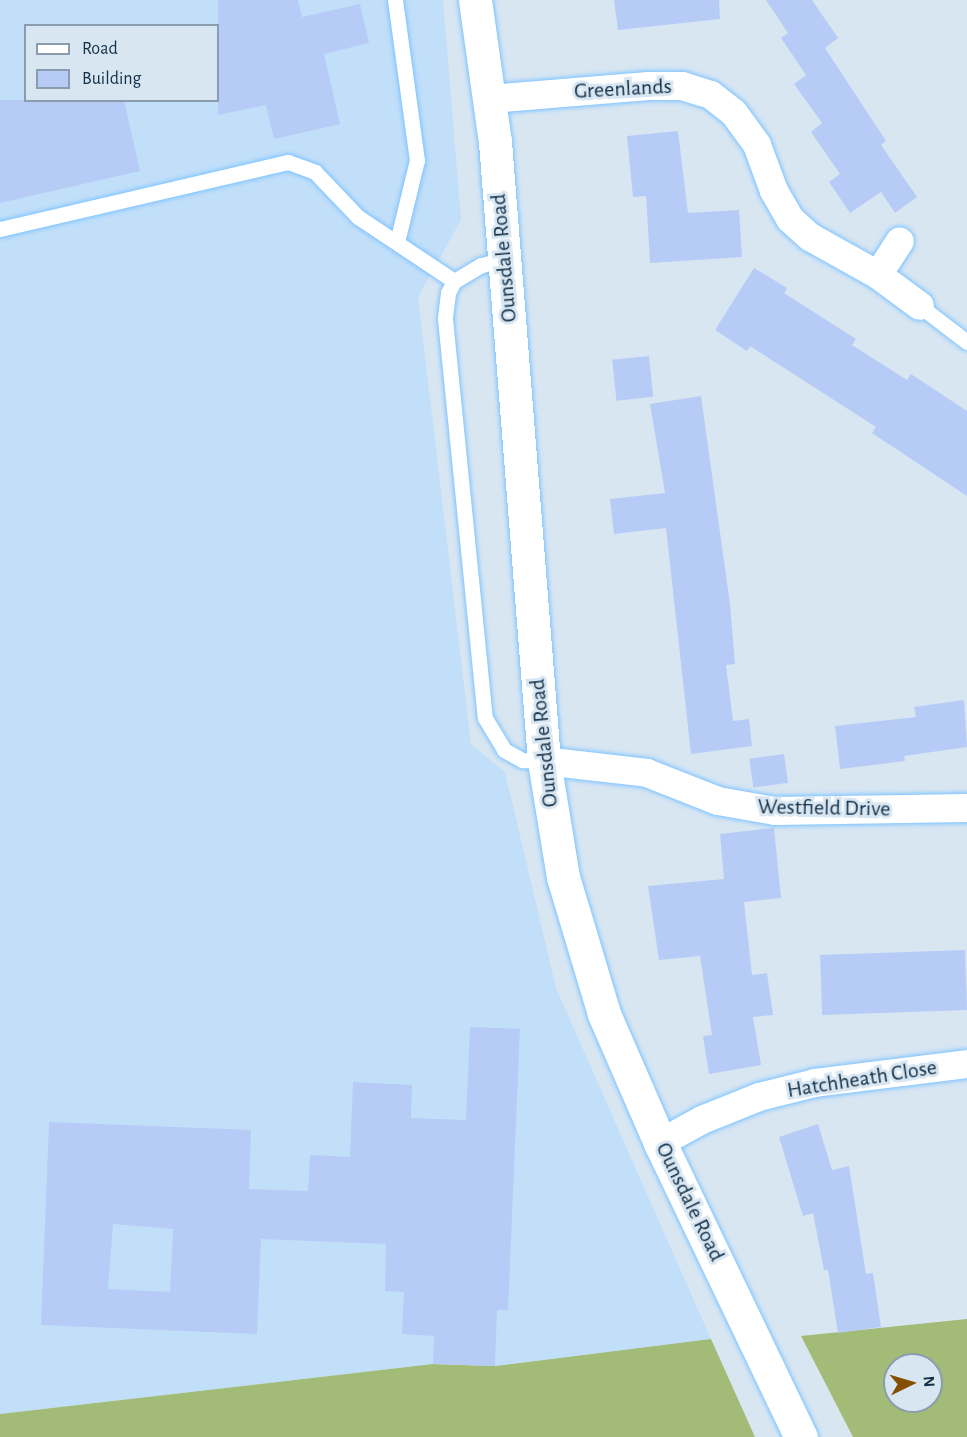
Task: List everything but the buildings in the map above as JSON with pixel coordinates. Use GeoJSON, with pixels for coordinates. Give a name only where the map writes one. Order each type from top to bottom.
{"type":"FeatureCollection","features":[{"type":"Feature","properties":{"kind":"street","name":"Ounsdale Road"},"geometry":{"type":"LineString","coordinates":[[475,0],[490,99],[544,760],[563,877],[578,939],[604,1014],[660,1143],[761,1347],[801,1437]]}},
{"type":"Feature","properties":{"kind":"street","name":"Greenlands"},"geometry":{"type":"LineString","coordinates":[[490,99],[648,86],[682,86],[711,95],[734,113],[757,145],[774,191],[790,219],[810,237],[878,275],[920,306]]}},
{"type":"Feature","properties":{"kind":"street"},"geometry":{"type":"LineString","coordinates":[[878,275],[900,241]]}},
{"type":"Feature","properties":{"kind":"street","name":"Westfield Drive"},"geometry":{"type":"LineString","coordinates":[[544,760],[647,773],[718,801],[775,811],[967,808]]}},
{"type":"Feature","properties":{"kind":"street","name":"Hatchheath Close"},"geometry":{"type":"LineString","coordinates":[[660,1143],[702,1120],[759,1097],[815,1083],[967,1064]]}},
{"type":"Feature","properties":{"kind":"lane"},"geometry":{"type":"LineString","coordinates":[[395,0],[417,160],[397,242]]}},
{"type":"Feature","properties":{"kind":"lane"},"geometry":{"type":"LineString","coordinates":[[0,229],[288,162],[315,172],[358,217],[454,281]]}},
{"type":"Feature","properties":{"kind":"lane"},"geometry":{"type":"LineString","coordinates":[[504,260],[481,265],[454,281],[448,293],[445,319],[485,718],[504,750],[522,760],[544,760]]}},
{"type":"Feature","properties":{"kind":"lane"},"geometry":{"type":"LineString","coordinates":[[920,306],[967,342]]}},
{"type":"Feature","properties":{"kind":"shaded area"},"geometry":{"type":"Polygon","coordinates":[[[0,0],[443,0],[461,220],[418,297],[471,744],[505,772],[556,988],[711,1339],[495,1366],[433,1364],[0,1414],[0,0]]]}},
{"type":"Feature","properties":{"kind":"green space"},"geometry":{"type":"Polygon","coordinates":[[[967,1319],[967,1437],[853,1437],[801,1336],[967,1319]]]}},
{"type":"Feature","properties":{"kind":"green space"},"geometry":{"type":"Polygon","coordinates":[[[711,1339],[755,1437],[0,1437],[0,1414],[433,1364],[495,1366],[711,1339]]]}}]}
